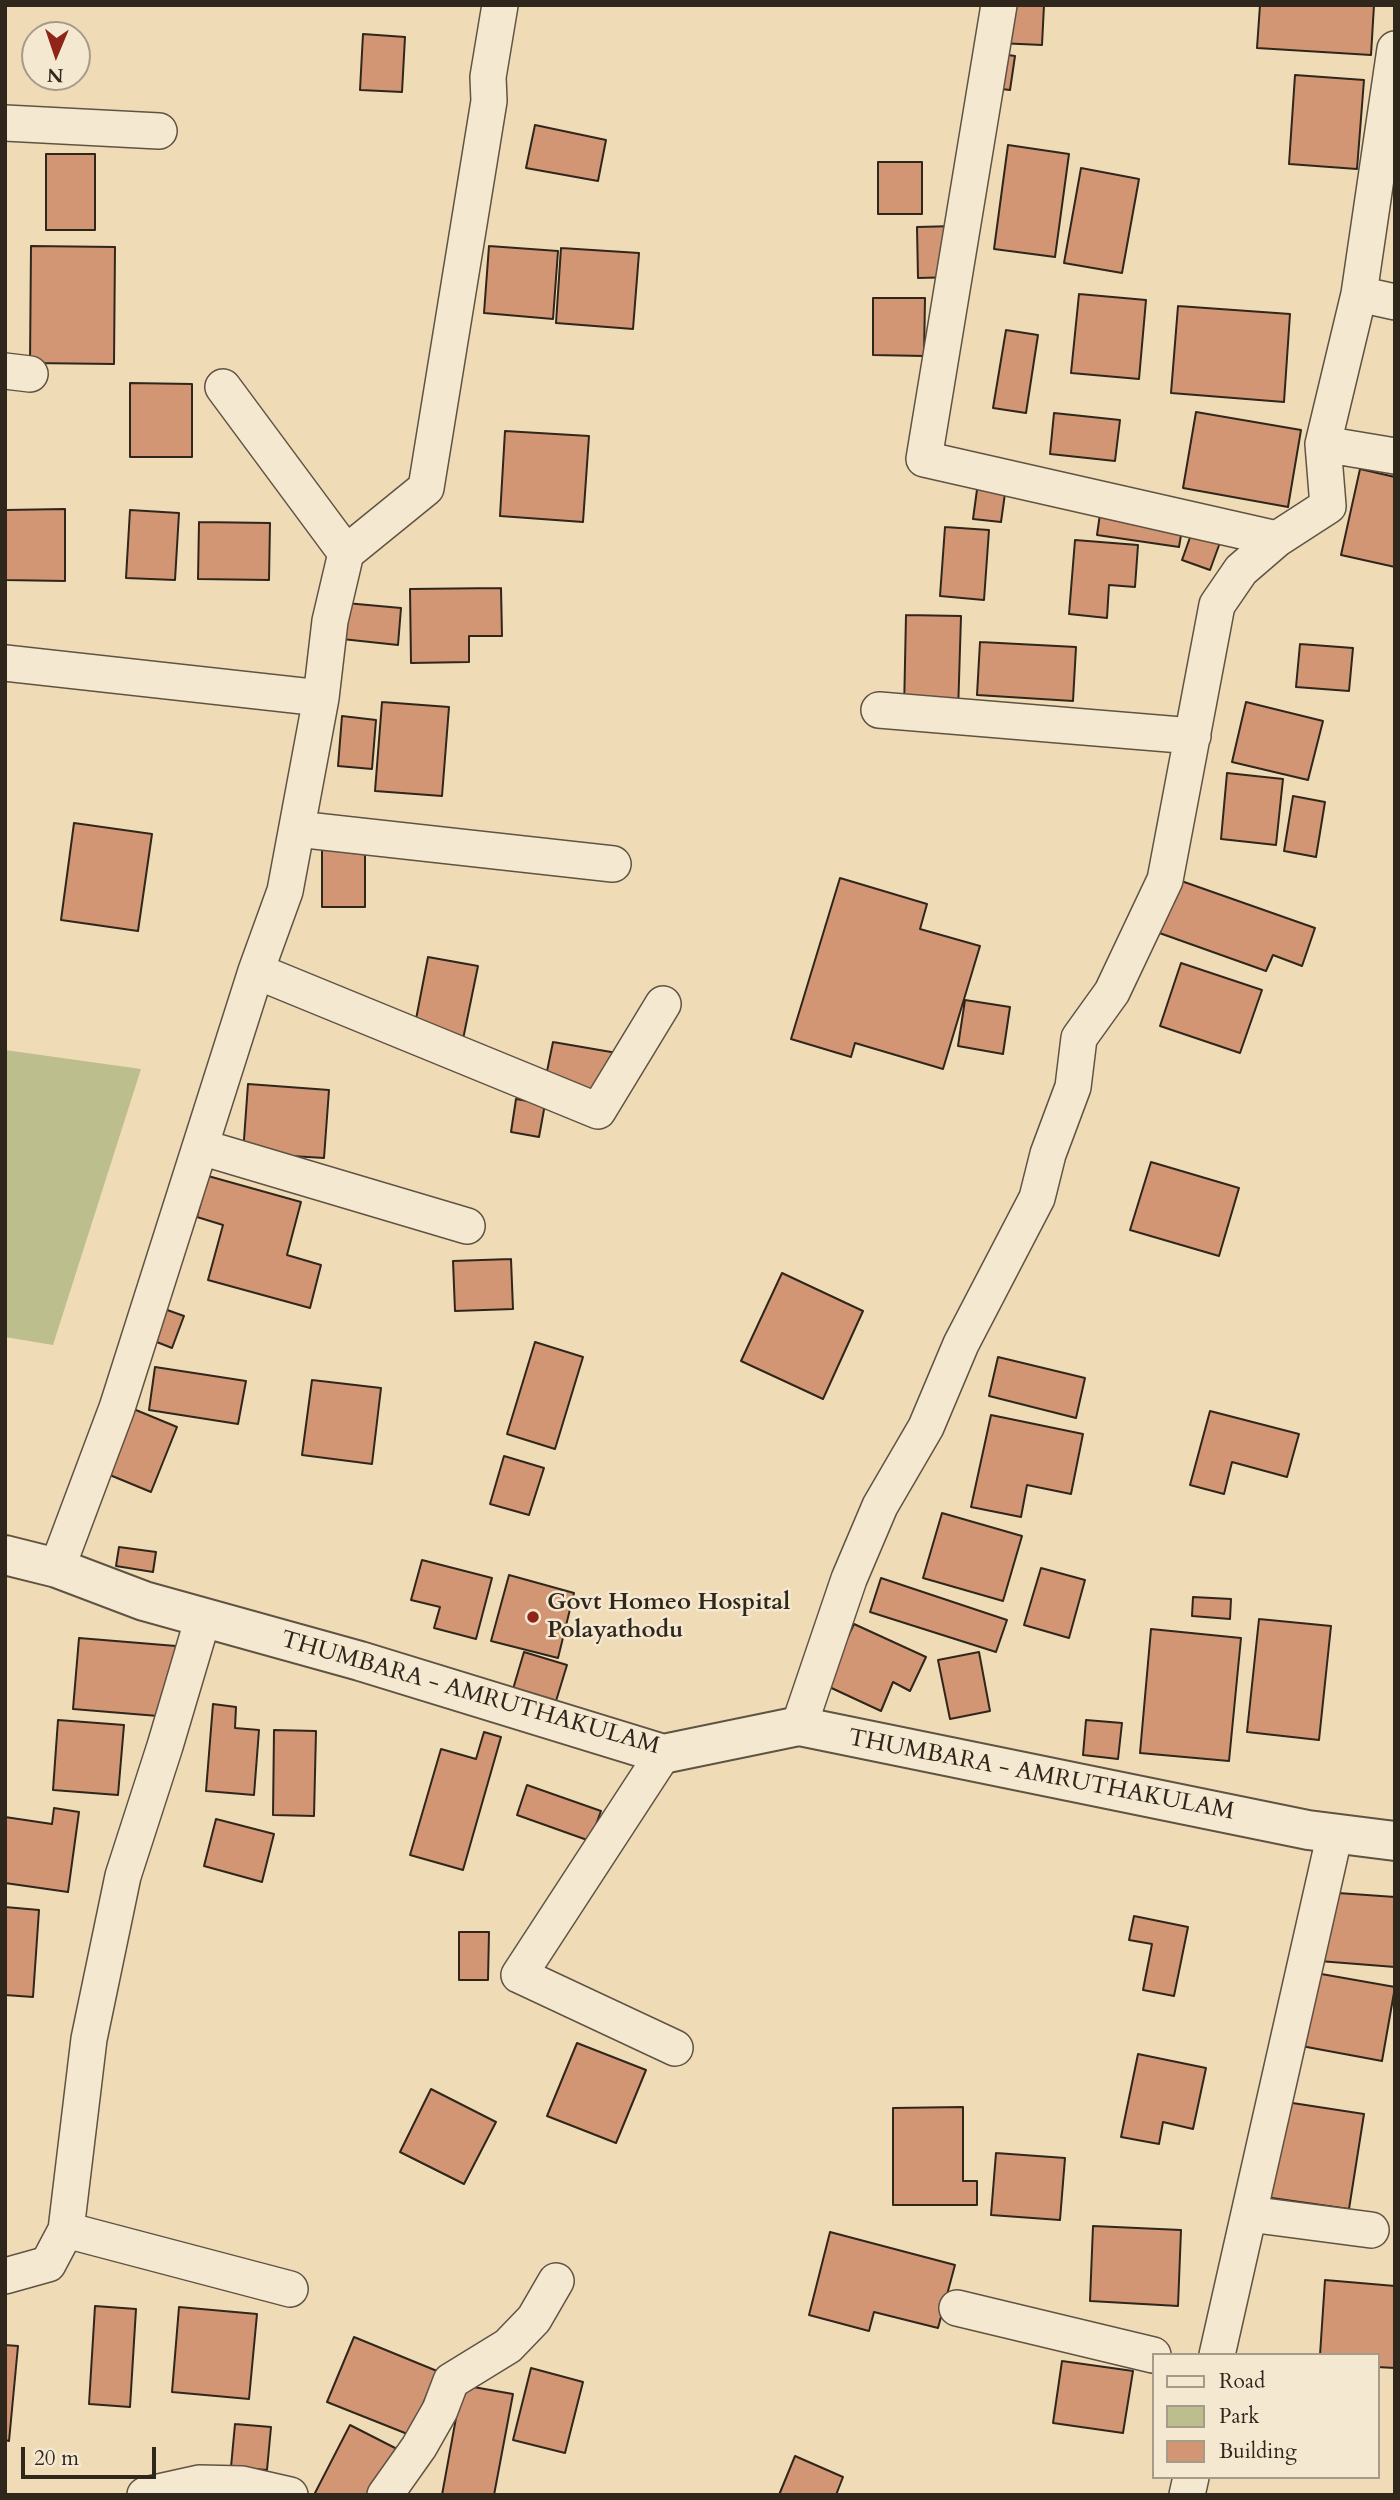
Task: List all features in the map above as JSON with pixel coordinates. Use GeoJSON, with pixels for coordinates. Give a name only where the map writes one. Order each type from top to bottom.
{"type":"FeatureCollection","features":[{"type":"Feature","properties":{"kind":"street"},"geometry":{"type":"LineString","coordinates":[[57,1568],[117,1408],[256,971],[285,891],[321,698],[330,621],[346,553],[426,488],[489,101],[488,77],[500,5]]}},
{"type":"Feature","properties":{"kind":"street"},"geometry":{"type":"LineString","coordinates":[[999,5],[924,459],[1277,539]]}},
{"type":"Feature","properties":{"kind":"street"},"geometry":{"type":"LineString","coordinates":[[799,1726],[849,1579],[880,1506],[926,1427],[961,1344],[1037,1198],[1048,1154],[1073,1087],[1079,1038],[1112,992],[1165,880],[1217,605],[1241,570],[1277,539],[1328,506],[1323,444],[1359,294],[1395,49]]}},
{"type":"Feature","properties":{"kind":"street"},"geometry":{"type":"LineString","coordinates":[[5,123],[159,131]]}},
{"type":"Feature","properties":{"kind":"street"},"geometry":{"type":"LineString","coordinates":[[1359,294],[1395,302]]}},
{"type":"Feature","properties":{"kind":"street"},"geometry":{"type":"LineString","coordinates":[[223,387],[346,553]]}},
{"type":"Feature","properties":{"kind":"street"},"geometry":{"type":"LineString","coordinates":[[1323,444],[1395,456]]}},
{"type":"Feature","properties":{"kind":"street"},"geometry":{"type":"LineString","coordinates":[[5,663],[321,698]]}},
{"type":"Feature","properties":{"kind":"street"},"geometry":{"type":"LineString","coordinates":[[879,710],[1193,736]]}},
{"type":"Feature","properties":{"kind":"street"},"geometry":{"type":"LineString","coordinates":[[297,829],[613,864]]}},
{"type":"Feature","properties":{"kind":"street"},"geometry":{"type":"LineString","coordinates":[[256,971],[598,1111],[663,1004]]}},
{"type":"Feature","properties":{"kind":"street"},"geometry":{"type":"LineString","coordinates":[[201,1147],[467,1226]]}},
{"type":"Feature","properties":{"kind":"street","name":"THUMBARA - AMRUTHAKULAM"},"geometry":{"type":"LineString","coordinates":[[5,1555],[57,1568],[144,1601],[360,1661],[663,1754],[799,1726],[1295,1827],[1395,1841]]}},
{"type":"Feature","properties":{"kind":"street"},"geometry":{"type":"LineString","coordinates":[[5,2276],[48,2264],[66,2230],[89,2039],[123,1876],[203,1618]]}},
{"type":"Feature","properties":{"kind":"street"},"geometry":{"type":"LineString","coordinates":[[663,1754],[519,1975],[675,2048]]}},
{"type":"Feature","properties":{"kind":"street"},"geometry":{"type":"LineString","coordinates":[[1217,2353],[1335,1833]]}},
{"type":"Feature","properties":{"kind":"street"},"geometry":{"type":"LineString","coordinates":[[1249,2214],[1371,2230]]}},
{"type":"Feature","properties":{"kind":"street"},"geometry":{"type":"LineString","coordinates":[[66,2230],[290,2289]]}},
{"type":"Feature","properties":{"kind":"street"},"geometry":{"type":"LineString","coordinates":[[385,2495],[419,2447],[440,2410],[451,2381],[508,2346],[534,2319],[555,2281]]}},
{"type":"Feature","properties":{"kind":"street"},"geometry":{"type":"LineString","coordinates":[[957,2308],[1152,2355]]}},
{"type":"Feature","properties":{"kind":"street"},"geometry":{"type":"LineString","coordinates":[[145,2495],[198,2483],[242,2484],[290,2495]]}},
{"type":"Feature","properties":{"kind":"green space"},"geometry":{"type":"Polygon","coordinates":[[[5,1050],[141,1069],[53,1345],[5,1337],[5,1050]]]}},
{"type":"Feature","properties":{"kind":"building"},"geometry":{"type":"Polygon","coordinates":[[[1001,5],[1044,5],[1042,45],[998,43],[1001,5]]]}},
{"type":"Feature","properties":{"kind":"building"},"geometry":{"type":"Polygon","coordinates":[[[1260,5],[1374,5],[1371,55],[1257,48],[1260,5]]]}},
{"type":"Feature","properties":{"kind":"building"},"geometry":{"type":"Polygon","coordinates":[[[363,34],[405,37],[402,92],[360,90],[363,34]]]}},
{"type":"Feature","properties":{"kind":"building"},"geometry":{"type":"Polygon","coordinates":[[[988,52],[1015,56],[1010,90],[983,87],[988,52]]]}},
{"type":"Feature","properties":{"kind":"building"},"geometry":{"type":"Polygon","coordinates":[[[1295,75],[1364,80],[1357,169],[1289,164],[1295,75]]]}},
{"type":"Feature","properties":{"kind":"building"},"geometry":{"type":"Polygon","coordinates":[[[535,125],[606,140],[598,181],[526,168],[535,125]]]}},
{"type":"Feature","properties":{"kind":"building"},"geometry":{"type":"Polygon","coordinates":[[[1008,145],[1069,154],[1055,257],[994,249],[1008,145]]]}},
{"type":"Feature","properties":{"kind":"building"},"geometry":{"type":"Polygon","coordinates":[[[46,154],[95,154],[95,230],[46,230],[46,154]]]}},
{"type":"Feature","properties":{"kind":"building"},"geometry":{"type":"Polygon","coordinates":[[[878,162],[922,162],[922,214],[878,214],[878,162]]]}},
{"type":"Feature","properties":{"kind":"building"},"geometry":{"type":"Polygon","coordinates":[[[1081,168],[1139,179],[1122,273],[1064,263],[1081,168]]]}},
{"type":"Feature","properties":{"kind":"building"},"geometry":{"type":"Polygon","coordinates":[[[956,226],[958,277],[918,278],[917,227],[956,226]]]}},
{"type":"Feature","properties":{"kind":"building"},"geometry":{"type":"Polygon","coordinates":[[[31,246],[115,247],[114,364],[30,363],[31,246]]]}},
{"type":"Feature","properties":{"kind":"building"},"geometry":{"type":"Polygon","coordinates":[[[489,246],[558,251],[553,319],[484,313],[489,246]]]}},
{"type":"Feature","properties":{"kind":"building"},"geometry":{"type":"Polygon","coordinates":[[[561,248],[639,253],[633,329],[556,323],[561,248]]]}},
{"type":"Feature","properties":{"kind":"building"},"geometry":{"type":"Polygon","coordinates":[[[1079,294],[1146,300],[1139,379],[1071,373],[1079,294]]]}},
{"type":"Feature","properties":{"kind":"building"},"geometry":{"type":"Polygon","coordinates":[[[873,298],[925,298],[924,356],[873,355],[873,298]]]}},
{"type":"Feature","properties":{"kind":"building"},"geometry":{"type":"Polygon","coordinates":[[[1178,306],[1290,314],[1284,402],[1171,393],[1178,306]]]}},
{"type":"Feature","properties":{"kind":"building"},"geometry":{"type":"Polygon","coordinates":[[[1006,330],[1038,335],[1026,413],[993,408],[1006,330]]]}},
{"type":"Feature","properties":{"kind":"building"},"geometry":{"type":"Polygon","coordinates":[[[130,383],[192,384],[192,457],[130,457],[130,383]]]}},
{"type":"Feature","properties":{"kind":"building"},"geometry":{"type":"Polygon","coordinates":[[[1196,412],[1301,430],[1288,507],[1183,488],[1196,412]]]}},
{"type":"Feature","properties":{"kind":"building"},"geometry":{"type":"Polygon","coordinates":[[[1054,413],[1120,420],[1115,461],[1050,454],[1054,413]]]}},
{"type":"Feature","properties":{"kind":"building"},"geometry":{"type":"Polygon","coordinates":[[[505,431],[589,436],[583,522],[500,516],[505,431]]]}},
{"type":"Feature","properties":{"kind":"building"},"geometry":{"type":"Polygon","coordinates":[[[1360,469],[1395,477],[1395,567],[1341,555],[1360,469]]]}},
{"type":"Feature","properties":{"kind":"building"},"geometry":{"type":"Polygon","coordinates":[[[979,475],[1007,479],[1001,522],[973,519],[979,475]]]}},
{"type":"Feature","properties":{"kind":"building"},"geometry":{"type":"Polygon","coordinates":[[[1102,500],[1185,512],[1179,547],[1097,535],[1102,500]]]}},
{"type":"Feature","properties":{"kind":"building"},"geometry":{"type":"Polygon","coordinates":[[[65,509],[65,581],[5,580],[6,510],[65,509]]]}},
{"type":"Feature","properties":{"kind":"building"},"geometry":{"type":"Polygon","coordinates":[[[130,510],[179,513],[175,580],[126,578],[130,510]]]}},
{"type":"Feature","properties":{"kind":"building"},"geometry":{"type":"Polygon","coordinates":[[[1198,515],[1226,526],[1210,570],[1182,560],[1198,515]]]}},
{"type":"Feature","properties":{"kind":"building"},"geometry":{"type":"Polygon","coordinates":[[[199,522],[270,523],[269,580],[198,579],[199,522]]]}},
{"type":"Feature","properties":{"kind":"building"},"geometry":{"type":"Polygon","coordinates":[[[945,527],[989,530],[984,600],[940,596],[945,527]]]}},
{"type":"Feature","properties":{"kind":"building"},"geometry":{"type":"Polygon","coordinates":[[[1075,540],[1138,545],[1135,587],[1109,585],[1107,618],[1069,614],[1075,540]]]}},
{"type":"Feature","properties":{"kind":"building"},"geometry":{"type":"Polygon","coordinates":[[[501,588],[502,636],[469,636],[469,662],[411,663],[410,589],[501,588]]]}},
{"type":"Feature","properties":{"kind":"building"},"geometry":{"type":"Polygon","coordinates":[[[346,603],[401,608],[398,645],[342,639],[346,603]]]}},
{"type":"Feature","properties":{"kind":"building"},"geometry":{"type":"Polygon","coordinates":[[[906,615],[961,616],[958,713],[904,711],[906,615]]]}},
{"type":"Feature","properties":{"kind":"building"},"geometry":{"type":"Polygon","coordinates":[[[980,642],[1076,647],[1073,701],[977,695],[980,642]]]}},
{"type":"Feature","properties":{"kind":"building"},"geometry":{"type":"Polygon","coordinates":[[[1300,644],[1353,648],[1349,691],[1296,687],[1300,644]]]}},
{"type":"Feature","properties":{"kind":"building"},"geometry":{"type":"Polygon","coordinates":[[[382,702],[449,707],[442,796],[375,791],[382,702]]]}},
{"type":"Feature","properties":{"kind":"building"},"geometry":{"type":"Polygon","coordinates":[[[1246,702],[1323,721],[1308,780],[1232,762],[1246,702]]]}},
{"type":"Feature","properties":{"kind":"building"},"geometry":{"type":"Polygon","coordinates":[[[342,716],[376,720],[372,769],[338,766],[342,716]]]}},
{"type":"Feature","properties":{"kind":"building"},"geometry":{"type":"Polygon","coordinates":[[[1227,773],[1283,779],[1276,845],[1221,839],[1227,773]]]}},
{"type":"Feature","properties":{"kind":"building"},"geometry":{"type":"Polygon","coordinates":[[[1293,796],[1325,802],[1316,857],[1284,851],[1293,796]]]}},
{"type":"Feature","properties":{"kind":"building"},"geometry":{"type":"Polygon","coordinates":[[[74,823],[152,834],[138,931],[61,920],[74,823]]]}},
{"type":"Feature","properties":{"kind":"building"},"geometry":{"type":"Polygon","coordinates":[[[365,849],[365,907],[322,907],[322,850],[365,849]]]}},
{"type":"Feature","properties":{"kind":"building"},"geometry":{"type":"Polygon","coordinates":[[[1170,877],[1315,928],[1302,966],[1273,955],[1266,971],[1151,930],[1170,877]]]}},
{"type":"Feature","properties":{"kind":"building"},"geometry":{"type":"Polygon","coordinates":[[[840,878],[927,904],[920,929],[980,946],[943,1069],[855,1043],[851,1057],[791,1039],[840,878]]]}},
{"type":"Feature","properties":{"kind":"building"},"geometry":{"type":"Polygon","coordinates":[[[428,957],[478,966],[461,1049],[412,1040],[428,957]]]}},
{"type":"Feature","properties":{"kind":"building"},"geometry":{"type":"Polygon","coordinates":[[[1181,963],[1262,990],[1240,1053],[1160,1026],[1181,963]]]}},
{"type":"Feature","properties":{"kind":"building"},"geometry":{"type":"Polygon","coordinates":[[[965,1000],[1010,1007],[1003,1054],[958,1046],[965,1000]]]}},
{"type":"Feature","properties":{"kind":"building"},"geometry":{"type":"Polygon","coordinates":[[[553,1042],[617,1053],[609,1103],[543,1091],[553,1042]]]}},
{"type":"Feature","properties":{"kind":"building"},"geometry":{"type":"Polygon","coordinates":[[[248,1084],[329,1090],[324,1158],[243,1153],[248,1084]]]}},
{"type":"Feature","properties":{"kind":"building"},"geometry":{"type":"Polygon","coordinates":[[[516,1099],[545,1104],[539,1137],[511,1132],[516,1099]]]}},
{"type":"Feature","properties":{"kind":"building"},"geometry":{"type":"Polygon","coordinates":[[[1151,1162],[1239,1188],[1219,1256],[1130,1230],[1151,1162]]]}},
{"type":"Feature","properties":{"kind":"building"},"geometry":{"type":"Polygon","coordinates":[[[208,1176],[301,1202],[287,1255],[321,1265],[310,1308],[208,1280],[223,1225],[197,1217],[208,1176]]]}},
{"type":"Feature","properties":{"kind":"building"},"geometry":{"type":"Polygon","coordinates":[[[511,1259],[513,1309],[455,1311],[453,1261],[511,1259]]]}},
{"type":"Feature","properties":{"kind":"building"},"geometry":{"type":"Polygon","coordinates":[[[782,1273],[863,1311],[823,1399],[741,1361],[782,1273]]]}},
{"type":"Feature","properties":{"kind":"building"},"geometry":{"type":"Polygon","coordinates":[[[156,1306],[184,1316],[172,1348],[144,1337],[156,1306]]]}},
{"type":"Feature","properties":{"kind":"building"},"geometry":{"type":"Polygon","coordinates":[[[535,1342],[583,1357],[555,1449],[507,1434],[535,1342]]]}},
{"type":"Feature","properties":{"kind":"building"},"geometry":{"type":"Polygon","coordinates":[[[998,1357],[1085,1378],[1076,1418],[989,1396],[998,1357]]]}},
{"type":"Feature","properties":{"kind":"building"},"geometry":{"type":"Polygon","coordinates":[[[155,1367],[246,1381],[238,1424],[149,1410],[155,1367]]]}},
{"type":"Feature","properties":{"kind":"building"},"geometry":{"type":"Polygon","coordinates":[[[312,1380],[381,1388],[372,1464],[302,1455],[312,1380]]]}},
{"type":"Feature","properties":{"kind":"building"},"geometry":{"type":"Polygon","coordinates":[[[131,1408],[177,1427],[151,1492],[105,1473],[131,1408]]]}},
{"type":"Feature","properties":{"kind":"building"},"geometry":{"type":"Polygon","coordinates":[[[1210,1411],[1299,1434],[1287,1477],[1232,1462],[1224,1494],[1190,1485],[1210,1411]]]}},
{"type":"Feature","properties":{"kind":"building"},"geometry":{"type":"Polygon","coordinates":[[[991,1415],[1083,1434],[1071,1494],[1027,1485],[1021,1517],[971,1507],[991,1415]]]}},
{"type":"Feature","properties":{"kind":"building"},"geometry":{"type":"Polygon","coordinates":[[[504,1456],[544,1468],[529,1515],[490,1504],[504,1456]]]}},
{"type":"Feature","properties":{"kind":"building"},"geometry":{"type":"Polygon","coordinates":[[[942,1513],[1022,1536],[1003,1601],[923,1578],[942,1513]]]}},
{"type":"Feature","properties":{"kind":"building"},"geometry":{"type":"Polygon","coordinates":[[[119,1547],[156,1552],[153,1572],[116,1566],[119,1547]]]}},
{"type":"Feature","properties":{"kind":"building"},"geometry":{"type":"Polygon","coordinates":[[[422,1560],[492,1578],[476,1639],[434,1628],[440,1607],[411,1600],[422,1560]]]}},
{"type":"Feature","properties":{"kind":"building"},"geometry":{"type":"Polygon","coordinates":[[[1041,1568],[1085,1580],[1069,1638],[1024,1625],[1041,1568]]]}},
{"type":"Feature","properties":{"kind":"building","name":"Govt Homeo Hospital Polayathodu"},"geometry":{"type":"Polygon","coordinates":[[[509,1575],[574,1593],[558,1658],[491,1641],[509,1575]]]}},
{"type":"Feature","properties":{"kind":"building"},"geometry":{"type":"Polygon","coordinates":[[[881,1578],[1007,1620],[996,1652],[870,1612],[881,1578]]]}},
{"type":"Feature","properties":{"kind":"building"},"geometry":{"type":"Polygon","coordinates":[[[1193,1597],[1231,1599],[1230,1619],[1192,1616],[1193,1597]]]}},
{"type":"Feature","properties":{"kind":"building"},"geometry":{"type":"Polygon","coordinates":[[[1259,1619],[1331,1626],[1319,1740],[1247,1732],[1259,1619]]]}},
{"type":"Feature","properties":{"kind":"building"},"geometry":{"type":"Polygon","coordinates":[[[854,1624],[926,1657],[910,1691],[893,1682],[881,1711],[825,1685],[854,1624]]]}},
{"type":"Feature","properties":{"kind":"building"},"geometry":{"type":"Polygon","coordinates":[[[1151,1629],[1241,1638],[1229,1761],[1140,1753],[1151,1629]]]}},
{"type":"Feature","properties":{"kind":"building"},"geometry":{"type":"Polygon","coordinates":[[[79,1638],[176,1646],[170,1717],[73,1709],[79,1638]]]}},
{"type":"Feature","properties":{"kind":"building"},"geometry":{"type":"Polygon","coordinates":[[[524,1652],[567,1665],[556,1701],[513,1689],[524,1652]]]}},
{"type":"Feature","properties":{"kind":"building"},"geometry":{"type":"Polygon","coordinates":[[[979,1652],[990,1711],[950,1719],[938,1660],[979,1652]]]}},
{"type":"Feature","properties":{"kind":"building"},"geometry":{"type":"Polygon","coordinates":[[[213,1704],[236,1707],[235,1728],[259,1730],[254,1795],[206,1791],[213,1704]]]}},
{"type":"Feature","properties":{"kind":"building"},"geometry":{"type":"Polygon","coordinates":[[[58,1720],[124,1725],[118,1795],[53,1790],[58,1720]]]}},
{"type":"Feature","properties":{"kind":"building"},"geometry":{"type":"Polygon","coordinates":[[[1086,1720],[1122,1723],[1118,1759],[1083,1755],[1086,1720]]]}},
{"type":"Feature","properties":{"kind":"building"},"geometry":{"type":"Polygon","coordinates":[[[274,1730],[316,1731],[314,1816],[273,1815],[274,1730]]]}},
{"type":"Feature","properties":{"kind":"building"},"geometry":{"type":"Polygon","coordinates":[[[484,1732],[501,1737],[463,1870],[410,1855],[441,1749],[476,1759],[484,1732]]]}},
{"type":"Feature","properties":{"kind":"building"},"geometry":{"type":"Polygon","coordinates":[[[527,1785],[601,1811],[590,1841],[517,1815],[527,1785]]]}},
{"type":"Feature","properties":{"kind":"building"},"geometry":{"type":"Polygon","coordinates":[[[54,1808],[79,1812],[68,1892],[5,1883],[5,1817],[52,1824],[54,1808]]]}},
{"type":"Feature","properties":{"kind":"building"},"geometry":{"type":"Polygon","coordinates":[[[216,1819],[274,1834],[262,1882],[204,1866],[216,1819]]]}},
{"type":"Feature","properties":{"kind":"building"},"geometry":{"type":"Polygon","coordinates":[[[1324,1892],[1395,1897],[1395,1967],[1319,1961],[1324,1892]]]}},
{"type":"Feature","properties":{"kind":"building"},"geometry":{"type":"Polygon","coordinates":[[[5,1907],[39,1910],[33,1997],[5,1995],[5,1907]]]}},
{"type":"Feature","properties":{"kind":"building"},"geometry":{"type":"Polygon","coordinates":[[[1134,1916],[1188,1927],[1174,1996],[1143,1990],[1152,1944],[1129,1940],[1134,1916]]]}},
{"type":"Feature","properties":{"kind":"building"},"geometry":{"type":"Polygon","coordinates":[[[459,1932],[489,1932],[488,1980],[459,1980],[459,1932]]]}},
{"type":"Feature","properties":{"kind":"building"},"geometry":{"type":"Polygon","coordinates":[[[1310,1972],[1395,1987],[1382,2061],[1296,2045],[1310,1972]]]}},
{"type":"Feature","properties":{"kind":"building"},"geometry":{"type":"Polygon","coordinates":[[[577,2043],[646,2070],[616,2143],[547,2116],[577,2043]]]}},
{"type":"Feature","properties":{"kind":"building"},"geometry":{"type":"Polygon","coordinates":[[[1138,2054],[1206,2068],[1193,2129],[1163,2122],[1159,2144],[1121,2137],[1138,2054]]]}},
{"type":"Feature","properties":{"kind":"building"},"geometry":{"type":"Polygon","coordinates":[[[431,2089],[496,2122],[464,2184],[400,2152],[431,2089]]]}},
{"type":"Feature","properties":{"kind":"building"},"geometry":{"type":"Polygon","coordinates":[[[1273,2100],[1364,2114],[1349,2209],[1258,2196],[1273,2100]]]}},
{"type":"Feature","properties":{"kind":"building"},"geometry":{"type":"Polygon","coordinates":[[[963,2107],[963,2181],[977,2181],[977,2205],[893,2205],[893,2108],[963,2107]]]}},
{"type":"Feature","properties":{"kind":"building"},"geometry":{"type":"Polygon","coordinates":[[[996,2153],[1065,2158],[1060,2220],[991,2215],[996,2153]]]}},
{"type":"Feature","properties":{"kind":"building"},"geometry":{"type":"Polygon","coordinates":[[[1093,2226],[1181,2230],[1178,2306],[1090,2301],[1093,2226]]]}},
{"type":"Feature","properties":{"kind":"building"},"geometry":{"type":"Polygon","coordinates":[[[830,2232],[955,2265],[938,2328],[874,2312],[869,2331],[809,2315],[830,2232]]]}},
{"type":"Feature","properties":{"kind":"building"},"geometry":{"type":"Polygon","coordinates":[[[1325,2280],[1395,2286],[1395,2368],[1379,2367],[1379,2353],[1320,2353],[1325,2280]]]}},
{"type":"Feature","properties":{"kind":"building"},"geometry":{"type":"Polygon","coordinates":[[[95,2306],[136,2309],[130,2407],[89,2404],[95,2306]]]}},
{"type":"Feature","properties":{"kind":"building"},"geometry":{"type":"Polygon","coordinates":[[[179,2307],[257,2314],[249,2399],[172,2392],[179,2307]]]}},
{"type":"Feature","properties":{"kind":"building"},"geometry":{"type":"Polygon","coordinates":[[[354,2337],[437,2371],[410,2435],[327,2402],[354,2337]]]}},
{"type":"Feature","properties":{"kind":"building"},"geometry":{"type":"Polygon","coordinates":[[[5,2345],[18,2346],[9,2441],[5,2440],[5,2345]]]}},
{"type":"Feature","properties":{"kind":"building"},"geometry":{"type":"Polygon","coordinates":[[[1062,2361],[1133,2371],[1123,2433],[1053,2423],[1062,2361]]]}},
{"type":"Feature","properties":{"kind":"building"},"geometry":{"type":"Polygon","coordinates":[[[531,2368],[583,2382],[565,2453],[513,2440],[531,2368]]]}},
{"type":"Feature","properties":{"kind":"building"},"geometry":{"type":"Polygon","coordinates":[[[462,2385],[513,2394],[494,2495],[442,2495],[462,2385]]]}},
{"type":"Feature","properties":{"kind":"building"},"geometry":{"type":"Polygon","coordinates":[[[235,2424],[271,2427],[267,2470],[231,2467],[235,2424]]]}},
{"type":"Feature","properties":{"kind":"building"},"geometry":{"type":"Polygon","coordinates":[[[350,2425],[401,2451],[379,2495],[317,2495],[315,2493],[350,2425]]]}},
{"type":"Feature","properties":{"kind":"building"},"geometry":{"type":"Polygon","coordinates":[[[795,2456],[843,2477],[836,2495],[779,2495],[795,2456]]]}},
{"type":"Feature","properties":{"kind":"place","name":"Govt Homeo Hospital Polayathodu"},"geometry":{"type":"Point","coordinates":[533,1617]}}]}
